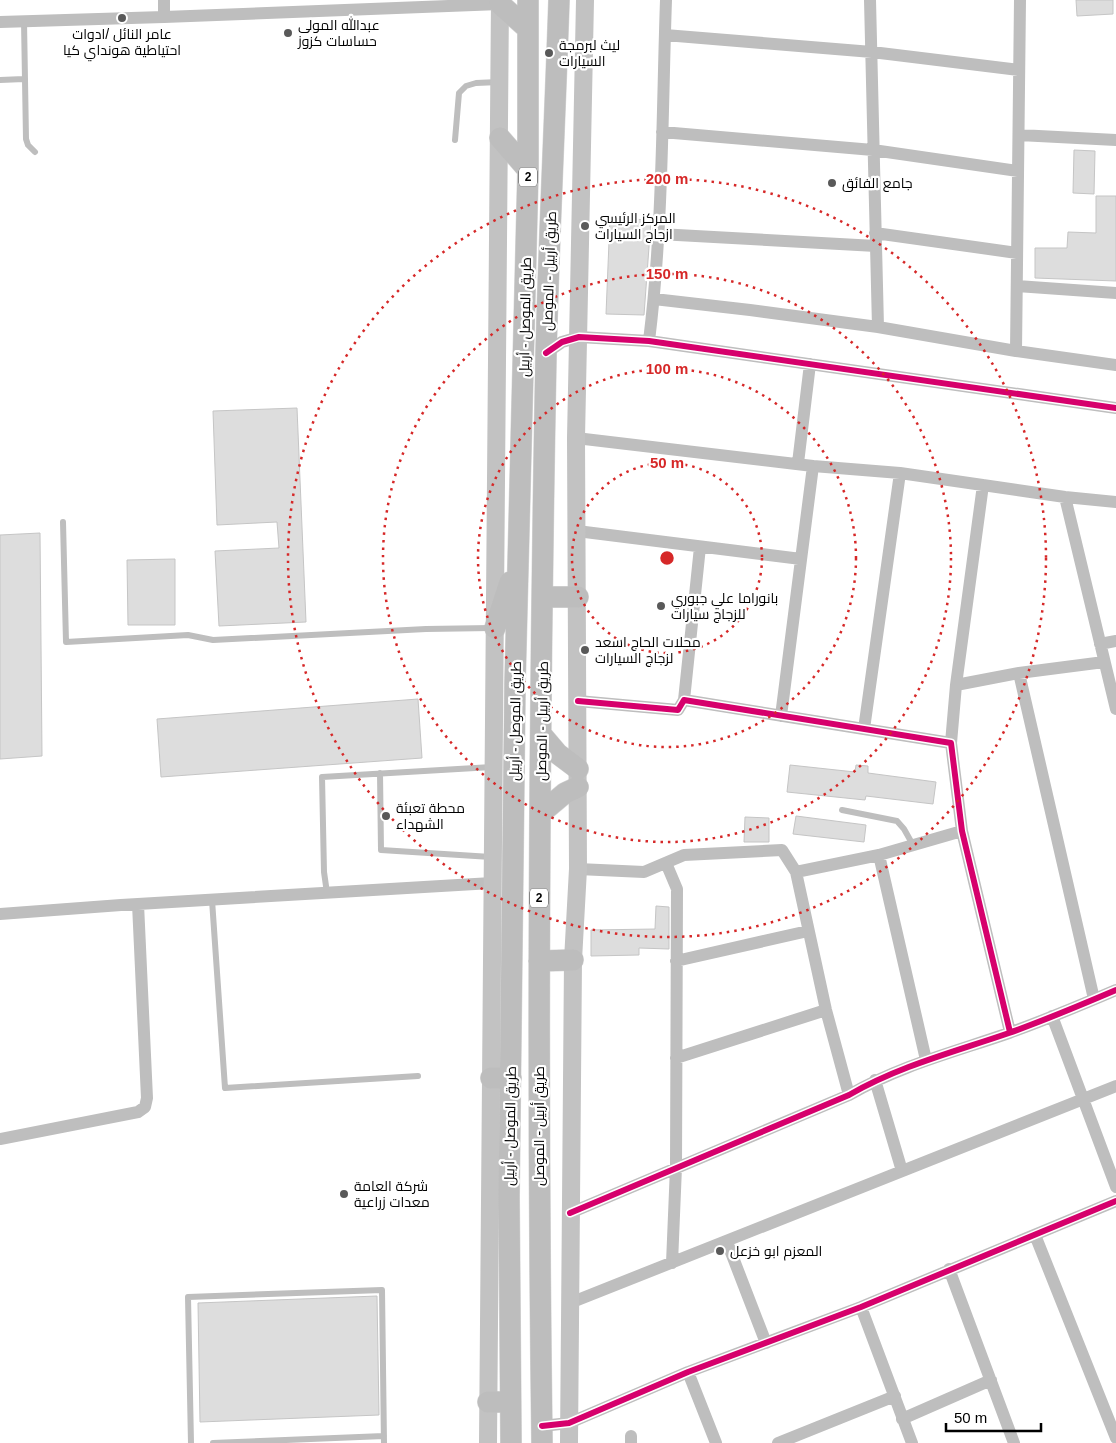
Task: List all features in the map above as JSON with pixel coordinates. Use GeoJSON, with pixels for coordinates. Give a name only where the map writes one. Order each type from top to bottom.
{"type":"FeatureCollection","features":[{"type":"Feature","properties":{"kind":"highway","name":"طريق الموصل - أربيل"},"geometry":{"type":"LineString","coordinates":[[510,1443],[509,1197],[501,1078],[524,354],[528,170],[528,0]]}},
{"type":"Feature","properties":{"kind":"highway","name":"طريق أربيل - الموصل"},"geometry":{"type":"LineString","coordinates":[[542,1434],[539,1233],[540,814],[546,353],[559,0]]}},
{"type":"Feature","properties":{"kind":"highway"},"geometry":{"type":"LineString","coordinates":[[500,2],[528,29]]}},
{"type":"Feature","properties":{"kind":"highway"},"geometry":{"type":"LineString","coordinates":[[500,138],[528,170]]}},
{"type":"Feature","properties":{"kind":"highway"},"geometry":{"type":"LineString","coordinates":[[524,354],[546,353]]}},
{"type":"Feature","properties":{"kind":"highway"},"geometry":{"type":"LineString","coordinates":[[495,628],[517,560]]}},
{"type":"Feature","properties":{"kind":"highway"},"geometry":{"type":"LineString","coordinates":[[543,597],[578,597]]}},
{"type":"Feature","properties":{"kind":"highway"},"geometry":{"type":"LineString","coordinates":[[540,814],[565,793],[578,778],[541,734]]}},
{"type":"Feature","properties":{"kind":"highway"},"geometry":{"type":"LineString","coordinates":[[539,961],[572,960]]}},
{"type":"Feature","properties":{"kind":"highway"},"geometry":{"type":"LineString","coordinates":[[488,1402],[510,1402]]}},
{"type":"Feature","properties":{"kind":"main road"},"geometry":{"type":"LineString","coordinates":[[569,1443],[572,960],[578,870],[576,438],[585,0]]}},
{"type":"Feature","properties":{"kind":"main road"},"geometry":{"type":"LineString","coordinates":[[488,1443],[501,1078],[492,883],[500,2]]}},
{"type":"Feature","properties":{"kind":"street"},"geometry":{"type":"LineString","coordinates":[[164,0],[164,17]]}},
{"type":"Feature","properties":{"kind":"street"},"geometry":{"type":"LineString","coordinates":[[649,341],[659,234],[666,0]]}},
{"type":"Feature","properties":{"kind":"street"},"geometry":{"type":"LineString","coordinates":[[870,0],[878,327]]}},
{"type":"Feature","properties":{"kind":"street"},"geometry":{"type":"LineString","coordinates":[[1016,351],[1020,0]]}},
{"type":"Feature","properties":{"kind":"street"},"geometry":{"type":"LineString","coordinates":[[0,22],[164,17],[500,2]]}},
{"type":"Feature","properties":{"kind":"street"},"geometry":{"type":"LineString","coordinates":[[665,35],[872,52],[1019,70]]}},
{"type":"Feature","properties":{"kind":"street"},"geometry":{"type":"LineString","coordinates":[[662,132],[873,150],[1018,171]]}},
{"type":"Feature","properties":{"kind":"street"},"geometry":{"type":"LineString","coordinates":[[1019,135],[1116,140]]}},
{"type":"Feature","properties":{"kind":"street"},"geometry":{"type":"LineString","coordinates":[[659,234],[876,239],[1017,253]]}},
{"type":"Feature","properties":{"kind":"street"},"geometry":{"type":"LineString","coordinates":[[1017,286],[1116,293]]}},
{"type":"Feature","properties":{"kind":"street"},"geometry":{"type":"LineString","coordinates":[[654,299],[878,327],[1016,351],[1116,365]]}},
{"type":"Feature","properties":{"kind":"street"},"geometry":{"type":"LineString","coordinates":[[546,353],[562,342],[579,337],[649,341],[1116,408]]}},
{"type":"Feature","properties":{"kind":"street"},"geometry":{"type":"LineString","coordinates":[[798,463],[810,364]]}},
{"type":"Feature","properties":{"kind":"street"},"geometry":{"type":"LineString","coordinates":[[576,438],[813,466],[900,473],[1065,497],[1116,502]]}},
{"type":"Feature","properties":{"kind":"street"},"geometry":{"type":"LineString","coordinates":[[781,716],[813,466]]}},
{"type":"Feature","properties":{"kind":"street"},"geometry":{"type":"LineString","coordinates":[[864,729],[900,473]]}},
{"type":"Feature","properties":{"kind":"street"},"geometry":{"type":"LineString","coordinates":[[984,485],[956,685],[951,743],[962,831],[1010,1032]]}},
{"type":"Feature","properties":{"kind":"street"},"geometry":{"type":"LineString","coordinates":[[1065,497],[1116,709]]}},
{"type":"Feature","properties":{"kind":"street"},"geometry":{"type":"LineString","coordinates":[[576,531],[801,559]]}},
{"type":"Feature","properties":{"kind":"street"},"geometry":{"type":"LineString","coordinates":[[578,701],[678,710],[684,700],[700,547]]}},
{"type":"Feature","properties":{"kind":"street"},"geometry":{"type":"LineString","coordinates":[[1100,644],[1116,640]]}},
{"type":"Feature","properties":{"kind":"street"},"geometry":{"type":"LineString","coordinates":[[956,685],[1019,673],[1104,662]]}},
{"type":"Feature","properties":{"kind":"street"},"geometry":{"type":"LineString","coordinates":[[1019,673],[1094,999]]}},
{"type":"Feature","properties":{"kind":"street"},"geometry":{"type":"LineString","coordinates":[[684,700],[951,743]]}},
{"type":"Feature","properties":{"kind":"street"},"geometry":{"type":"LineString","coordinates":[[796,872],[879,855],[962,831]]}},
{"type":"Feature","properties":{"kind":"street"},"geometry":{"type":"LineString","coordinates":[[578,870],[644,872],[684,854],[782,850],[796,872],[826,1010],[848,1096]]}},
{"type":"Feature","properties":{"kind":"street"},"geometry":{"type":"LineString","coordinates":[[879,855],[926,1060]]}},
{"type":"Feature","properties":{"kind":"street"},"geometry":{"type":"LineString","coordinates":[[666,863],[677,889],[676,1167],[672,1264]]}},
{"type":"Feature","properties":{"kind":"street"},"geometry":{"type":"LineString","coordinates":[[0,914],[492,883]]}},
{"type":"Feature","properties":{"kind":"street"},"geometry":{"type":"LineString","coordinates":[[0,1139],[138,1112],[145,1107],[148,1098],[138,904]]}},
{"type":"Feature","properties":{"kind":"street"},"geometry":{"type":"LineString","coordinates":[[676,961],[808,931]]}},
{"type":"Feature","properties":{"kind":"street"},"geometry":{"type":"LineString","coordinates":[[570,1213],[848,1096],[875,1080],[926,1060],[1010,1032],[1116,990]]}},
{"type":"Feature","properties":{"kind":"street"},"geometry":{"type":"LineString","coordinates":[[676,1058],[826,1010]]}},
{"type":"Feature","properties":{"kind":"street"},"geometry":{"type":"LineString","coordinates":[[1052,1016],[1116,1187]]}},
{"type":"Feature","properties":{"kind":"street"},"geometry":{"type":"LineString","coordinates":[[875,1080],[902,1171]]}},
{"type":"Feature","properties":{"kind":"street"},"geometry":{"type":"LineString","coordinates":[[570,1303],[1116,1086]]}},
{"type":"Feature","properties":{"kind":"street"},"geometry":{"type":"LineString","coordinates":[[542,1434],[688,1372],[861,1307],[1116,1201]]}},
{"type":"Feature","properties":{"kind":"street"},"geometry":{"type":"LineString","coordinates":[[1035,1234],[1116,1438]]}},
{"type":"Feature","properties":{"kind":"street"},"geometry":{"type":"LineString","coordinates":[[727,1242],[766,1343]]}},
{"type":"Feature","properties":{"kind":"street"},"geometry":{"type":"LineString","coordinates":[[949,1269],[1014,1443]]}},
{"type":"Feature","properties":{"kind":"street"},"geometry":{"type":"LineString","coordinates":[[861,1307],[912,1443]]}},
{"type":"Feature","properties":{"kind":"street"},"geometry":{"type":"LineString","coordinates":[[688,1372],[716,1443]]}},
{"type":"Feature","properties":{"kind":"street"},"geometry":{"type":"LineString","coordinates":[[902,1419],[992,1380]]}},
{"type":"Feature","properties":{"kind":"street"},"geometry":{"type":"LineString","coordinates":[[778,1443],[808,1437],[895,1396]]}},
{"type":"Feature","properties":{"kind":"lane"},"geometry":{"type":"LineString","coordinates":[[24,21],[26,139],[28,145],[35,152]]}},
{"type":"Feature","properties":{"kind":"lane"},"geometry":{"type":"LineString","coordinates":[[0,80],[24,79]]}},
{"type":"Feature","properties":{"kind":"lane"},"geometry":{"type":"LineString","coordinates":[[455,140],[459,93],[466,86],[476,83],[500,82]]}},
{"type":"Feature","properties":{"kind":"lane"},"geometry":{"type":"LineString","coordinates":[[63,522],[66,642],[188,635],[213,640],[426,629],[495,628]]}},
{"type":"Feature","properties":{"kind":"lane"},"geometry":{"type":"LineString","coordinates":[[327,893],[324,872],[322,777],[494,767]]}},
{"type":"Feature","properties":{"kind":"lane"},"geometry":{"type":"LineString","coordinates":[[380,773],[381,850],[493,857]]}},
{"type":"Feature","properties":{"kind":"lane"},"geometry":{"type":"LineString","coordinates":[[842,810],[897,821],[913,845]]}},
{"type":"Feature","properties":{"kind":"lane"},"geometry":{"type":"LineString","coordinates":[[212,900],[225,1088],[418,1076]]}},
{"type":"Feature","properties":{"kind":"lane"},"geometry":{"type":"LineString","coordinates":[[191,1443],[188,1297],[382,1290],[384,1440],[213,1443]]}},
{"type":"Feature","properties":{"kind":"building"},"geometry":{"type":"Polygon","coordinates":[[[1076,0],[1113,0],[1113,14],[1077,16],[1076,0]]]}},
{"type":"Feature","properties":{"kind":"building"},"geometry":{"type":"Polygon","coordinates":[[[1074,150],[1095,151],[1094,194],[1073,193],[1074,150]]]}},
{"type":"Feature","properties":{"kind":"building"},"geometry":{"type":"Polygon","coordinates":[[[1096,196],[1116,196],[1116,281],[1035,278],[1035,248],[1067,248],[1068,232],[1096,233],[1096,196]]]}},
{"type":"Feature","properties":{"kind":"building"},"geometry":{"type":"Polygon","coordinates":[[[610,218],[651,220],[644,315],[606,314],[610,218]]]}},
{"type":"Feature","properties":{"kind":"building"},"geometry":{"type":"Polygon","coordinates":[[[297,408],[306,622],[219,626],[215,551],[279,548],[277,522],[217,525],[213,411],[297,408]]]}},
{"type":"Feature","properties":{"kind":"building"},"geometry":{"type":"Polygon","coordinates":[[[40,533],[42,756],[0,759],[0,535],[40,533]]]}},
{"type":"Feature","properties":{"kind":"building"},"geometry":{"type":"Polygon","coordinates":[[[175,559],[175,625],[128,625],[127,560],[175,559]]]}},
{"type":"Feature","properties":{"kind":"building"},"geometry":{"type":"Polygon","coordinates":[[[418,699],[422,758],[161,777],[157,719],[418,699]]]}},
{"type":"Feature","properties":{"kind":"building"},"geometry":{"type":"Polygon","coordinates":[[[790,765],[855,772],[856,765],[868,766],[868,773],[936,782],[933,804],[866,796],[865,800],[787,792],[790,765]]]}},
{"type":"Feature","properties":{"kind":"building"},"geometry":{"type":"Polygon","coordinates":[[[796,816],[866,825],[864,842],[793,834],[796,816]]]}},
{"type":"Feature","properties":{"kind":"building"},"geometry":{"type":"Polygon","coordinates":[[[745,817],[769,818],[769,842],[744,842],[745,817]]]}},
{"type":"Feature","properties":{"kind":"building"},"geometry":{"type":"Polygon","coordinates":[[[656,906],[669,907],[669,949],[639,948],[639,955],[591,956],[591,930],[655,929],[656,906]]]}},
{"type":"Feature","properties":{"kind":"building"},"geometry":{"type":"Polygon","coordinates":[[[377,1296],[379,1415],[200,1422],[198,1303],[377,1296]]]}},
{"type":"Feature","properties":{"kind":"cycle path"},"geometry":{"type":"LineString","coordinates":[[546,353],[562,342],[579,337],[649,341],[1116,408]]}},
{"type":"Feature","properties":{"kind":"cycle path"},"geometry":{"type":"LineString","coordinates":[[578,701],[678,710],[684,700],[951,743],[962,831],[1010,1032]]}},
{"type":"Feature","properties":{"kind":"cycle path"},"geometry":{"type":"LineString","coordinates":[[570,1213],[849,1095],[887,1076],[927,1060],[1009,1033],[1116,990]]}},
{"type":"Feature","properties":{"kind":"cycle path"},"geometry":{"type":"LineString","coordinates":[[542,1426],[569,1423],[688,1372],[861,1307],[1116,1201]]}},
{"type":"Feature","properties":{"kind":"place","name":"عامر النائل /ادوات احتياطية هونداي كيا"},"geometry":{"type":"Point","coordinates":[122,18]}},
{"type":"Feature","properties":{"kind":"place","name":"عبدالله المولى حساسات كزوز"},"geometry":{"type":"Point","coordinates":[288,33]}},
{"type":"Feature","properties":{"kind":"place","name":"ليث لبرمجة السيارات"},"geometry":{"type":"Point","coordinates":[549,53]}},
{"type":"Feature","properties":{"kind":"place","name":"جامع الفائق"},"geometry":{"type":"Point","coordinates":[832,183]}},
{"type":"Feature","properties":{"kind":"place","name":"المركز الرئيسي ازجاج السيارات"},"geometry":{"type":"Point","coordinates":[585,226]}},
{"type":"Feature","properties":{"kind":"place","name":"بانوراما علي جبوري للزجاج سيارات"},"geometry":{"type":"Point","coordinates":[661,606]}},
{"type":"Feature","properties":{"kind":"place","name":"محلات الحاج اسعد لزجاج السيارات"},"geometry":{"type":"Point","coordinates":[585,650]}},
{"type":"Feature","properties":{"kind":"place","name":"محطة تعبئة الشهداء"},"geometry":{"type":"Point","coordinates":[386,816]}},
{"type":"Feature","properties":{"kind":"place","name":"شركة العامة معدات زراعية"},"geometry":{"type":"Point","coordinates":[344,1194]}},
{"type":"Feature","properties":{"kind":"place","name":"المعزم ابو خزعل"},"geometry":{"type":"Point","coordinates":[720,1251]}}]}
